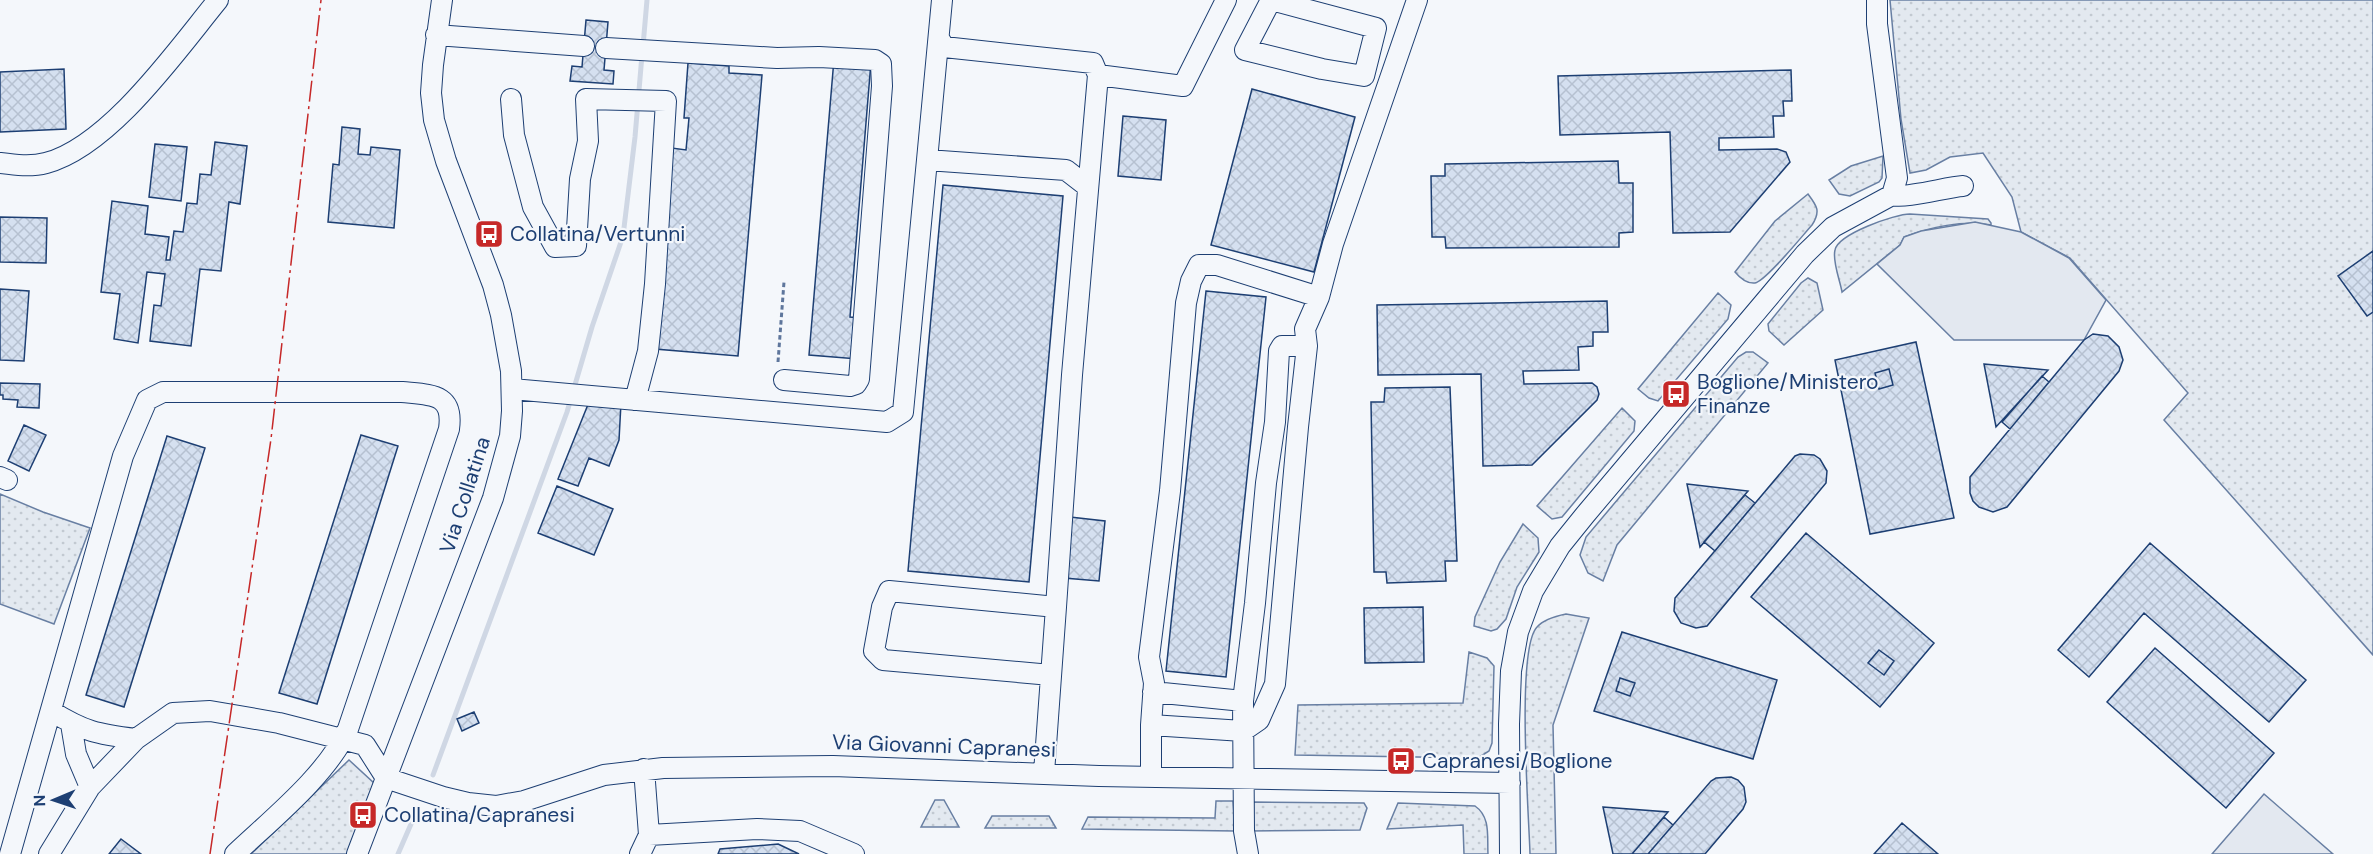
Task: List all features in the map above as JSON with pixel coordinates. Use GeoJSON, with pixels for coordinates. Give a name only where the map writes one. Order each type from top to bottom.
{"type":"FeatureCollection","features":[{"type":"Feature","properties":{"kind":"street"},"geometry":{"type":"LineString","coordinates":[[0,164],[34,166],[53,161],[103,130],[147,86],[218,0]]}},
{"type":"Feature","properties":{"kind":"street","name":"Via Collatina"},"geometry":{"type":"LineString","coordinates":[[357,854],[495,490],[510,436],[512,389],[508,343],[495,292],[446,161],[434,120],[432,80],[442,0]]}},
{"type":"Feature","properties":{"kind":"street"},"geometry":{"type":"LineString","coordinates":[[512,389],[887,422],[903,412],[942,0]]}},
{"type":"Feature","properties":{"kind":"street"},"geometry":{"type":"LineString","coordinates":[[1098,75],[1183,86],[1226,0]]}},
{"type":"Feature","properties":{"kind":"street"},"geometry":{"type":"LineString","coordinates":[[1271,0],[1376,28],[1364,76],[1322,69],[1245,50],[1271,0]]}},
{"type":"Feature","properties":{"kind":"street"},"geometry":{"type":"LineString","coordinates":[[1151,724],[1243,731],[1259,720],[1275,684],[1307,346],[1305,329],[1318,297],[1333,244],[1417,0]]}},
{"type":"Feature","properties":{"kind":"street"},"geometry":{"type":"LineString","coordinates":[[1510,854],[1509,698],[1515,646],[1529,601],[1548,565],[1560,546],[1600,497],[1805,254],[1840,222],[1892,195],[1898,178],[1880,43],[1877,0]]}},
{"type":"Feature","properties":{"kind":"street"},"geometry":{"type":"LineString","coordinates":[[436,35],[584,46]]}},
{"type":"Feature","properties":{"kind":"street"},"geometry":{"type":"LineString","coordinates":[[939,38],[944,47],[1092,63],[1098,75],[1044,773]]}},
{"type":"Feature","properties":{"kind":"street"},"geometry":{"type":"LineString","coordinates":[[606,48],[777,58],[819,57],[874,60],[880,64],[882,86],[859,379],[856,384],[850,386],[781,373]]}},
{"type":"Feature","properties":{"kind":"street"},"geometry":{"type":"LineString","coordinates":[[511,99],[514,135],[533,207],[555,247],[576,246],[580,179],[588,141],[586,99],[666,101],[654,296],[648,351],[635,400]]}},
{"type":"Feature","properties":{"kind":"street"},"geometry":{"type":"LineString","coordinates":[[927,160],[1066,170],[1088,187]]}},
{"type":"Feature","properties":{"kind":"street"},"geometry":{"type":"LineString","coordinates":[[1892,195],[1900,198],[1929,190],[1964,186]]}},
{"type":"Feature","properties":{"kind":"street"},"geometry":{"type":"LineString","coordinates":[[1151,777],[1153,692],[1149,657],[1170,491],[1186,303],[1191,281],[1199,265],[1217,265],[1318,297]]}},
{"type":"Feature","properties":{"kind":"street"},"geometry":{"type":"LineString","coordinates":[[1248,854],[1244,838],[1243,701],[1266,483],[1275,422],[1279,351],[1282,346],[1287,345],[1307,346]]}},
{"type":"Feature","properties":{"kind":"street"},"geometry":{"type":"LineString","coordinates":[[10,854],[123,456],[143,406],[152,395],[163,392],[402,392],[437,397],[448,406],[449,429],[344,739],[331,758],[291,801],[235,854]]}},
{"type":"Feature","properties":{"kind":"street"},"geometry":{"type":"LineString","coordinates":[[1275,422],[1298,426]]}},
{"type":"Feature","properties":{"kind":"street"},"geometry":{"type":"LineString","coordinates":[[1051,675],[883,660],[874,651],[882,607],[889,591],[1056,606]]}},
{"type":"Feature","properties":{"kind":"street"},"geometry":{"type":"LineString","coordinates":[[1153,692],[1243,701]]}},
{"type":"Feature","properties":{"kind":"street"},"geometry":{"type":"LineString","coordinates":[[51,711],[71,724],[95,734],[136,739]]}},
{"type":"Feature","properties":{"kind":"street"},"geometry":{"type":"LineString","coordinates":[[49,854],[90,787],[136,739],[173,713],[210,711],[279,723],[364,744],[386,778]]}},
{"type":"Feature","properties":{"kind":"street"},"geometry":{"type":"LineString","coordinates":[[71,724],[76,754],[90,787]]}},
{"type":"Feature","properties":{"kind":"street","name":"Via Giovanni Capranesi"},"geometry":{"type":"LineString","coordinates":[[386,778],[443,797],[496,806],[524,801],[604,775],[644,769],[833,766],[1151,777],[1510,783]]}},
{"type":"Feature","properties":{"kind":"street"},"geometry":{"type":"LineString","coordinates":[[640,854],[649,836],[644,769]]}},
{"type":"Feature","properties":{"kind":"street"},"geometry":{"type":"LineString","coordinates":[[649,836],[757,829],[800,831],[854,854]]}},
{"type":"Feature","properties":{"kind":"path"},"geometry":{"type":"LineString","coordinates":[[781,373],[784,282]]}},
{"type":"Feature","properties":{"kind":"shaded area"},"geometry":{"type":"Polygon","coordinates":[[[1890,0],[2373,0],[2373,655],[2164,420],[2188,393],[2070,258],[2021,232],[2012,197],[1983,153],[1950,157],[1926,170],[1910,173],[1901,119],[1890,0]]]}},
{"type":"Feature","properties":{"kind":"shaded area"},"geometry":{"type":"Polygon","coordinates":[[[1883,156],[1882,178],[1879,182],[1850,196],[1839,194],[1829,180],[1851,166],[1883,156]]]}},
{"type":"Feature","properties":{"kind":"shaded area"},"geometry":{"type":"Polygon","coordinates":[[[1808,194],[1817,209],[1812,225],[1775,267],[1760,280],[1755,283],[1746,282],[1735,272],[1775,221],[1808,194]]]}},
{"type":"Feature","properties":{"kind":"shaded area"},"geometry":{"type":"Polygon","coordinates":[[[1910,214],[1988,219],[1991,225],[1969,223],[1947,225],[1904,237],[1900,245],[1842,292],[1835,260],[1835,250],[1838,244],[1868,226],[1892,217],[1910,214]]]}},
{"type":"Feature","properties":{"kind":"shaded area"},"geometry":{"type":"Polygon","coordinates":[[[1975,222],[2021,232],[2069,258],[2106,300],[2084,340],[1954,340],[1877,264],[1900,245],[1904,237],[1921,231],[1975,222]]]}},
{"type":"Feature","properties":{"kind":"shaded area"},"geometry":{"type":"Polygon","coordinates":[[[1808,278],[1817,283],[1823,310],[1784,345],[1769,331],[1768,324],[1801,283],[1808,278]]]}},
{"type":"Feature","properties":{"kind":"shaded area"},"geometry":{"type":"Polygon","coordinates":[[[1718,293],[1731,305],[1728,319],[1658,401],[1649,398],[1638,389],[1718,293]]]}},
{"type":"Feature","properties":{"kind":"shaded area"},"geometry":{"type":"Polygon","coordinates":[[[1746,352],[1753,352],[1768,363],[1617,545],[1603,581],[1588,573],[1580,555],[1586,537],[1738,357],[1746,352]]]}},
{"type":"Feature","properties":{"kind":"shaded area"},"geometry":{"type":"Polygon","coordinates":[[[1622,408],[1635,421],[1634,431],[1562,517],[1552,519],[1537,506],[1622,408]]]}},
{"type":"Feature","properties":{"kind":"shaded area"},"geometry":{"type":"Polygon","coordinates":[[[0,494],[90,528],[54,624],[0,604],[0,494]]]}},
{"type":"Feature","properties":{"kind":"shaded area"},"geometry":{"type":"Polygon","coordinates":[[[1523,524],[1538,538],[1539,552],[1517,587],[1506,619],[1497,629],[1491,631],[1474,626],[1475,617],[1500,562],[1523,524]]]}},
{"type":"Feature","properties":{"kind":"shaded area"},"geometry":{"type":"Polygon","coordinates":[[[1566,614],[1589,618],[1553,725],[1556,854],[1530,854],[1525,734],[1527,666],[1531,642],[1537,627],[1550,618],[1566,614]]]}},
{"type":"Feature","properties":{"kind":"shaded area"},"geometry":{"type":"Polygon","coordinates":[[[1469,652],[1487,658],[1494,666],[1492,743],[1489,751],[1478,758],[1295,755],[1298,705],[1463,703],[1469,652]]]}},
{"type":"Feature","properties":{"kind":"shaded area"},"geometry":{"type":"Polygon","coordinates":[[[349,760],[375,784],[347,854],[251,854],[349,760]]]}},
{"type":"Feature","properties":{"kind":"shaded area"},"geometry":{"type":"Polygon","coordinates":[[[2264,794],[2333,854],[2212,854],[2264,794]]]}},
{"type":"Feature","properties":{"kind":"shaded area"},"geometry":{"type":"Polygon","coordinates":[[[935,800],[944,800],[959,827],[921,827],[935,800]]]}},
{"type":"Feature","properties":{"kind":"shaded area"},"geometry":{"type":"Polygon","coordinates":[[[1216,801],[1233,801],[1235,831],[1082,829],[1088,817],[1215,818],[1216,801]]]}},
{"type":"Feature","properties":{"kind":"shaded area"},"geometry":{"type":"Polygon","coordinates":[[[1254,802],[1364,803],[1367,808],[1360,830],[1249,831],[1254,802]]]}},
{"type":"Feature","properties":{"kind":"shaded area"},"geometry":{"type":"Polygon","coordinates":[[[1398,803],[1475,806],[1486,822],[1488,854],[1464,854],[1463,825],[1387,829],[1398,803]]]}},
{"type":"Feature","properties":{"kind":"shaded area"},"geometry":{"type":"Polygon","coordinates":[[[992,816],[1049,816],[1056,828],[985,828],[992,816]]]}},
{"type":"Feature","properties":{"kind":"building"},"geometry":{"type":"Polygon","coordinates":[[[586,20],[608,22],[604,70],[614,71],[613,84],[570,81],[572,66],[582,67],[586,20]]]}},
{"type":"Feature","properties":{"kind":"building"},"geometry":{"type":"Polygon","coordinates":[[[834,59],[871,62],[850,317],[861,318],[858,359],[809,355],[834,59]]]}},
{"type":"Feature","properties":{"kind":"building"},"geometry":{"type":"Polygon","coordinates":[[[688,63],[729,66],[729,73],[762,75],[738,356],[655,349],[672,148],[686,150],[689,118],[684,118],[688,63]]]}},
{"type":"Feature","properties":{"kind":"building"},"geometry":{"type":"Polygon","coordinates":[[[64,69],[66,129],[0,132],[0,72],[64,69]]]}},
{"type":"Feature","properties":{"kind":"building"},"geometry":{"type":"Polygon","coordinates":[[[1791,70],[1792,101],[1783,101],[1784,116],[1773,116],[1774,137],[1719,138],[1719,150],[1777,149],[1786,152],[1790,162],[1730,232],[1673,233],[1670,132],[1560,135],[1558,76],[1791,70]]]}},
{"type":"Feature","properties":{"kind":"building"},"geometry":{"type":"Polygon","coordinates":[[[1252,89],[1355,117],[1314,272],[1211,245],[1252,89]]]}},
{"type":"Feature","properties":{"kind":"building"},"geometry":{"type":"Polygon","coordinates":[[[1123,116],[1166,120],[1161,180],[1118,176],[1123,116]]]}},
{"type":"Feature","properties":{"kind":"building"},"geometry":{"type":"Polygon","coordinates":[[[342,127],[360,129],[358,154],[370,155],[371,147],[400,150],[394,228],[328,222],[333,164],[339,165],[342,127]]]}},
{"type":"Feature","properties":{"kind":"building"},"geometry":{"type":"Polygon","coordinates":[[[215,142],[247,146],[240,204],[229,202],[221,271],[200,269],[191,346],[150,341],[154,305],[161,306],[165,274],[147,272],[138,343],[114,339],[120,294],[101,292],[112,201],[148,206],[145,234],[169,237],[166,260],[170,260],[174,231],[183,232],[187,203],[197,204],[200,174],[211,175],[215,142]]]}},
{"type":"Feature","properties":{"kind":"building"},"geometry":{"type":"Polygon","coordinates":[[[155,144],[187,147],[181,201],[149,197],[155,144]]]}},
{"type":"Feature","properties":{"kind":"building"},"geometry":{"type":"Polygon","coordinates":[[[1618,161],[1619,183],[1633,183],[1633,232],[1619,233],[1619,247],[1446,248],[1445,237],[1432,237],[1431,176],[1445,176],[1445,164],[1618,161]]]}},
{"type":"Feature","properties":{"kind":"building"},"geometry":{"type":"Polygon","coordinates":[[[943,185],[1063,196],[1029,582],[908,571],[943,185]]]}},
{"type":"Feature","properties":{"kind":"building"},"geometry":{"type":"Polygon","coordinates":[[[0,217],[47,218],[46,263],[0,262],[0,217]]]}},
{"type":"Feature","properties":{"kind":"building"},"geometry":{"type":"Polygon","coordinates":[[[2373,251],[2373,312],[2367,316],[2338,276],[2373,251]]]}},
{"type":"Feature","properties":{"kind":"building"},"geometry":{"type":"Polygon","coordinates":[[[0,289],[29,291],[24,361],[0,360],[0,289]]]}},
{"type":"Feature","properties":{"kind":"building"},"geometry":{"type":"Polygon","coordinates":[[[1206,291],[1266,297],[1226,677],[1166,671],[1206,291]]]}},
{"type":"Feature","properties":{"kind":"building"},"geometry":{"type":"Polygon","coordinates":[[[1607,301],[1608,332],[1593,332],[1593,346],[1578,347],[1579,370],[1523,371],[1524,384],[1592,383],[1597,387],[1599,394],[1597,400],[1532,465],[1483,466],[1481,374],[1378,375],[1377,305],[1607,301]]]}},
{"type":"Feature","properties":{"kind":"building"},"geometry":{"type":"Polygon","coordinates":[[[2093,334],[2108,336],[2119,347],[2123,360],[2119,371],[2007,507],[1993,512],[1979,507],[1973,501],[1970,493],[1970,477],[2084,340],[2093,334]]]}},
{"type":"Feature","properties":{"kind":"building"},"geometry":{"type":"Polygon","coordinates":[[[1916,342],[1954,518],[1870,534],[1835,360],[1916,342]]]}},
{"type":"Feature","properties":{"kind":"building"},"geometry":{"type":"Polygon","coordinates":[[[1984,364],[2048,370],[1996,427],[1984,364]]]}},
{"type":"Feature","properties":{"kind":"building"},"geometry":{"type":"Polygon","coordinates":[[[1889,369],[1893,385],[1879,389],[1875,373],[1889,369]]]}},
{"type":"Feature","properties":{"kind":"building"},"geometry":{"type":"Polygon","coordinates":[[[2042,376],[2049,382],[2010,429],[2002,422],[2042,376]]]}},
{"type":"Feature","properties":{"kind":"building"},"geometry":{"type":"Polygon","coordinates":[[[0,383],[40,384],[39,408],[17,407],[18,400],[3,399],[3,395],[0,395],[0,383]]]}},
{"type":"Feature","properties":{"kind":"building"},"geometry":{"type":"Polygon","coordinates":[[[1450,387],[1457,561],[1445,561],[1446,581],[1387,583],[1386,572],[1374,572],[1371,402],[1384,402],[1385,388],[1450,387]]]}},
{"type":"Feature","properties":{"kind":"building"},"geometry":{"type":"Polygon","coordinates":[[[589,402],[621,403],[619,440],[609,466],[589,458],[578,486],[558,479],[589,402]]]}},
{"type":"Feature","properties":{"kind":"building"},"geometry":{"type":"Polygon","coordinates":[[[24,425],[46,435],[29,471],[8,461],[24,425]]]}},
{"type":"Feature","properties":{"kind":"building"},"geometry":{"type":"Polygon","coordinates":[[[361,435],[398,446],[317,704],[279,693],[361,435]]]}},
{"type":"Feature","properties":{"kind":"building"},"geometry":{"type":"Polygon","coordinates":[[[167,436],[205,448],[124,707],[86,695],[167,436]]]}},
{"type":"Feature","properties":{"kind":"building"},"geometry":{"type":"Polygon","coordinates":[[[1814,455],[1820,459],[1827,471],[1826,483],[1707,626],[1696,628],[1681,623],[1674,611],[1675,598],[1795,456],[1814,455]]]}},
{"type":"Feature","properties":{"kind":"building"},"geometry":{"type":"Polygon","coordinates":[[[1687,484],[1748,491],[1700,547],[1687,484]]]}},
{"type":"Feature","properties":{"kind":"building"},"geometry":{"type":"Polygon","coordinates":[[[557,486],[613,509],[594,555],[538,533],[557,486]]]}},
{"type":"Feature","properties":{"kind":"building"},"geometry":{"type":"Polygon","coordinates":[[[1745,495],[1755,503],[1715,551],[1704,542],[1745,495]]]}},
{"type":"Feature","properties":{"kind":"building"},"geometry":{"type":"Polygon","coordinates":[[[1070,517],[1105,521],[1099,581],[1064,578],[1070,517]]]}},
{"type":"Feature","properties":{"kind":"building"},"geometry":{"type":"Polygon","coordinates":[[[1806,533],[1934,643],[1880,707],[1751,597],[1806,533]]]}},
{"type":"Feature","properties":{"kind":"building"},"geometry":{"type":"Polygon","coordinates":[[[2150,543],[2306,680],[2269,722],[2144,613],[2089,677],[2058,650],[2150,543]]]}},
{"type":"Feature","properties":{"kind":"building"},"geometry":{"type":"Polygon","coordinates":[[[1423,607],[1424,662],[1365,663],[1364,608],[1423,607]]]}},
{"type":"Feature","properties":{"kind":"building"},"geometry":{"type":"Polygon","coordinates":[[[1622,632],[1777,680],[1753,759],[1594,711],[1622,632]]]}},
{"type":"Feature","properties":{"kind":"building"},"geometry":{"type":"Polygon","coordinates":[[[2155,648],[2274,753],[2226,808],[2107,702],[2155,648]]]}},
{"type":"Feature","properties":{"kind":"building"},"geometry":{"type":"Polygon","coordinates":[[[1879,650],[1894,661],[1884,675],[1868,663],[1879,650]]]}},
{"type":"Feature","properties":{"kind":"building"},"geometry":{"type":"Polygon","coordinates":[[[1620,678],[1635,683],[1630,696],[1616,691],[1620,678]]]}},
{"type":"Feature","properties":{"kind":"building"},"geometry":{"type":"Polygon","coordinates":[[[474,712],[479,723],[462,731],[457,719],[474,712]]]}},
{"type":"Feature","properties":{"kind":"building"},"geometry":{"type":"Polygon","coordinates":[[[1731,777],[1738,780],[1744,787],[1746,802],[1743,809],[1705,854],[1648,854],[1711,781],[1716,778],[1731,777]]]}},
{"type":"Feature","properties":{"kind":"building"},"geometry":{"type":"Polygon","coordinates":[[[1603,807],[1668,812],[1632,854],[1613,854],[1603,807]]]}},
{"type":"Feature","properties":{"kind":"building"},"geometry":{"type":"Polygon","coordinates":[[[1664,817],[1673,825],[1648,854],[1632,854],[1664,817]]]}},
{"type":"Feature","properties":{"kind":"building"},"geometry":{"type":"Polygon","coordinates":[[[1902,823],[1938,854],[1874,854],[1902,823]]]}},
{"type":"Feature","properties":{"kind":"building"},"geometry":{"type":"Polygon","coordinates":[[[121,839],[141,854],[109,854],[121,839]]]}},
{"type":"Feature","properties":{"kind":"building"},"geometry":{"type":"Polygon","coordinates":[[[778,844],[799,854],[718,854],[720,849],[778,844]]]}},
{"type":"Feature","properties":{"kind":"waterway"},"geometry":{"type":"LineString","coordinates":[[643,46],[647,0]]}},
{"type":"Feature","properties":{"kind":"waterway"},"geometry":{"type":"LineString","coordinates":[[433,775],[567,412],[592,327],[623,236],[642,55]]}},
{"type":"Feature","properties":{"kind":"waterway"},"geometry":{"type":"LineString","coordinates":[[398,854],[418,808]]}},
{"type":"Feature","properties":{"kind":"power"},"geometry":{"type":"LineString","coordinates":[[210,854],[271,439],[321,0]]}},
{"type":"Feature","properties":{"kind":"place","name":"Collatina/Vertunni"},"geometry":{"type":"Point","coordinates":[489,234]}},
{"type":"Feature","properties":{"kind":"place","name":"Boglione/Ministero Finanze"},"geometry":{"type":"Point","coordinates":[1676,394]}},
{"type":"Feature","properties":{"kind":"place","name":"Capranesi/Boglione"},"geometry":{"type":"Point","coordinates":[1401,761]}},
{"type":"Feature","properties":{"kind":"place","name":"Collatina/Capranesi"},"geometry":{"type":"Point","coordinates":[363,815]}}]}
